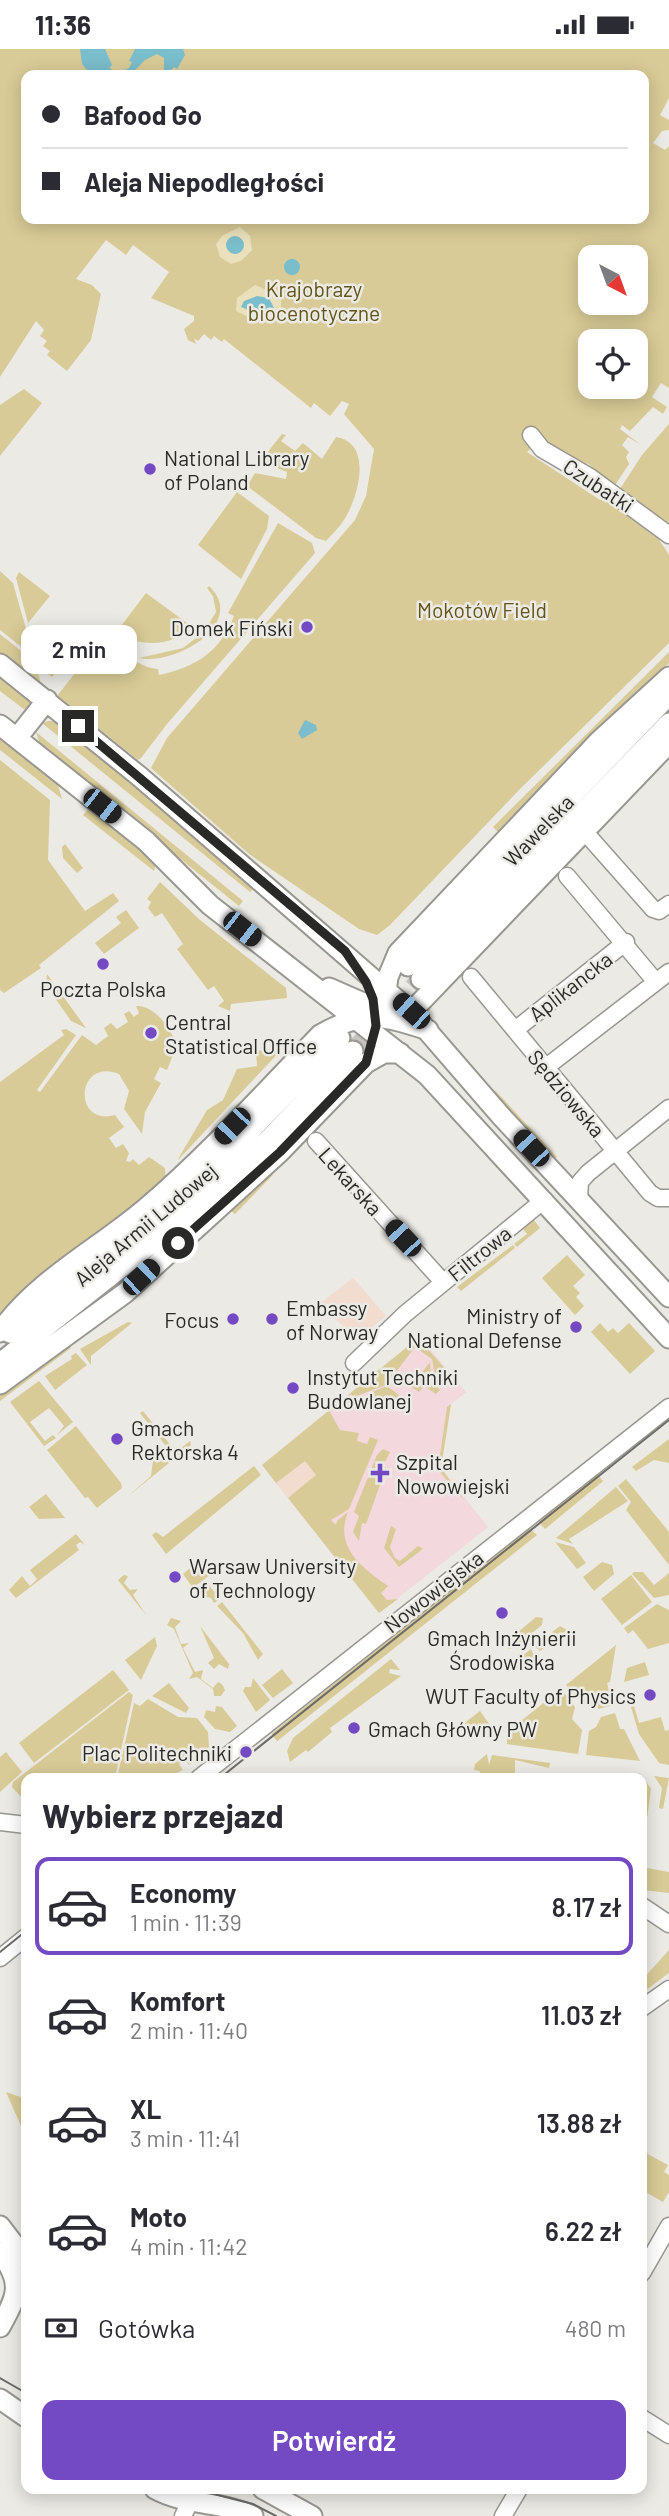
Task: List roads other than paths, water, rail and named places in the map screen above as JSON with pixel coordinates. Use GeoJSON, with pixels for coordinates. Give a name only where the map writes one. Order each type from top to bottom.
{"type":"FeatureCollection","features":[{"type":"Feature","properties":{"kind":"main road"},"geometry":{"type":"LineString","coordinates":[[0,664],[47,700],[345,951],[364,958],[409,966]]}},
{"type":"Feature","properties":{"kind":"main road"},"geometry":{"type":"LineString","coordinates":[[0,1332],[38,1290],[126,1225],[181,1177],[345,1047],[380,1012],[409,966],[599,741],[669,677]]}},
{"type":"Feature","properties":{"kind":"main road","name":"Wawelska"},"geometry":{"type":"LineString","coordinates":[[409,966],[669,695]]}},
{"type":"Feature","properties":{"kind":"main road"},"geometry":{"type":"LineString","coordinates":[[18,739],[47,700]]}},
{"type":"Feature","properties":{"kind":"main road","name":"Wawelska"},"geometry":{"type":"LineString","coordinates":[[409,966],[669,723]]}},
{"type":"Feature","properties":{"kind":"main road"},"geometry":{"type":"LineString","coordinates":[[0,725],[146,841],[203,899],[355,1018]]}},
{"type":"Feature","properties":{"kind":"main road"},"geometry":{"type":"LineString","coordinates":[[355,1018],[380,1012],[411,1011],[669,743]]}},
{"type":"Feature","properties":{"kind":"main road"},"geometry":{"type":"LineString","coordinates":[[345,951],[400,1053],[442,1090],[669,1338]]}},
{"type":"Feature","properties":{"kind":"main road"},"geometry":{"type":"LineString","coordinates":[[288,966],[342,995],[429,1030]]}},
{"type":"Feature","properties":{"kind":"main road"},"geometry":{"type":"LineString","coordinates":[[288,966],[324,1010],[345,1047]]}},
{"type":"Feature","properties":{"kind":"main road"},"geometry":{"type":"LineString","coordinates":[[411,1011],[501,1116],[669,1297]]}},
{"type":"Feature","properties":{"kind":"main road"},"geometry":{"type":"LineString","coordinates":[[0,1384],[106,1309],[280,1152],[345,1047],[355,1018]]}},
{"type":"Feature","properties":{"kind":"main road"},"geometry":{"type":"LineString","coordinates":[[345,1047],[400,1053]]}},
{"type":"Feature","properties":{"kind":"main road","name":"Aleja Armii Ludowej"},"geometry":{"type":"LineString","coordinates":[[0,1341],[138,1234],[345,1047]]}},
{"type":"Feature","properties":{"kind":"main road","name":"Aleja Armii Ludowej"},"geometry":{"type":"LineString","coordinates":[[0,1363],[180,1221],[269,1139],[345,1047]]}},
{"type":"Feature","properties":{"kind":"main road"},"geometry":{"type":"LineString","coordinates":[[0,1369],[178,1243]]}},
{"type":"Feature","properties":{"kind":"main road"},"geometry":{"type":"LineString","coordinates":[[0,2226],[20,2267],[16,2287],[19,2305],[0,2327]]}},
{"type":"Feature","properties":{"kind":"main road"},"geometry":{"type":"LineString","coordinates":[[0,2252],[20,2267]]}},
{"type":"Feature","properties":{"kind":"main road"},"geometry":{"type":"LineString","coordinates":[[0,2399],[14,2415]]}},
{"type":"Feature","properties":{"kind":"main road"},"geometry":{"type":"LineString","coordinates":[[168,2494],[190,2502],[225,2507],[253,2516]]}},
{"type":"Feature","properties":{"kind":"main road"},"geometry":{"type":"LineString","coordinates":[[218,2494],[225,2507]]}},
{"type":"Feature","properties":{"kind":"main road"},"geometry":{"type":"LineString","coordinates":[[272,2494],[312,2516]]}},
{"type":"Feature","properties":{"kind":"street","name":"Czubatki"},"geometry":{"type":"LineString","coordinates":[[531,435],[542,449],[590,477],[669,535]]}},
{"type":"Feature","properties":{"kind":"street"},"geometry":{"type":"LineString","coordinates":[[584,831],[653,909],[660,911],[669,904]]}},
{"type":"Feature","properties":{"kind":"street"},"geometry":{"type":"LineString","coordinates":[[545,1068],[663,977],[626,942],[568,876]]}},
{"type":"Feature","properties":{"kind":"street","name":"Aplikancka"},"geometry":{"type":"LineString","coordinates":[[514,1030],[626,942]]}},
{"type":"Feature","properties":{"kind":"street","name":"Sędziowska"},"geometry":{"type":"LineString","coordinates":[[471,977],[650,1193],[658,1198],[669,1198]]}},
{"type":"Feature","properties":{"kind":"street"},"geometry":{"type":"LineString","coordinates":[[579,1199],[582,1180],[669,1108]]}},
{"type":"Feature","properties":{"kind":"street","name":"Lekarska"},"geometry":{"type":"LineString","coordinates":[[316,1142],[443,1282]]}},
{"type":"Feature","properties":{"kind":"street","name":"Filtrowa"},"geometry":{"type":"LineString","coordinates":[[354,1363],[376,1339],[544,1201]]}},
{"type":"Feature","properties":{"kind":"street","name":"Nowowiejska"},"geometry":{"type":"LineString","coordinates":[[205,1773],[669,1406]]}},
{"type":"Feature","properties":{"kind":"street"},"geometry":{"type":"LineString","coordinates":[[0,1822],[21,1824]]}},
{"type":"Feature","properties":{"kind":"street"},"geometry":{"type":"LineString","coordinates":[[647,1909],[668,1922]]}},
{"type":"Feature","properties":{"kind":"street"},"geometry":{"type":"LineString","coordinates":[[0,1958],[21,1941]]}},
{"type":"Feature","properties":{"kind":"street"},"geometry":{"type":"LineString","coordinates":[[647,2004],[669,1989]]}},
{"type":"Feature","properties":{"kind":"street"},"geometry":{"type":"LineString","coordinates":[[647,2264],[669,2226]]}},
{"type":"Feature","properties":{"kind":"street"},"geometry":{"type":"LineString","coordinates":[[647,2421],[669,2435]]}},
{"type":"Feature","properties":{"kind":"street"},"geometry":{"type":"LineString","coordinates":[[503,2516],[516,2494]]}},
{"type":"Feature","properties":{"kind":"water"},"geometry":{"type":"Polygon","coordinates":[[[80,49],[105,49],[112,65],[109,68],[113,70],[87,70],[82,64],[80,49]]]}},
{"type":"Feature","properties":{"kind":"water"},"geometry":{"type":"Polygon","coordinates":[[[135,49],[183,49],[185,55],[177,69],[174,67],[171,70],[164,70],[164,58],[157,54],[145,60],[135,70],[125,70],[132,62],[129,61],[135,49]]]}},
{"type":"Feature","properties":{"kind":"water"},"geometry":{"type":"Polygon","coordinates":[[[235,236],[241,239],[244,245],[241,251],[235,254],[229,251],[226,245],[229,239],[235,236]]]}},
{"type":"Feature","properties":{"kind":"water"},"geometry":{"type":"Polygon","coordinates":[[[292,259],[298,261],[298,273],[292,275],[286,273],[284,267],[286,261],[292,259]]]}},
{"type":"Feature","properties":{"kind":"water"},"geometry":{"type":"Polygon","coordinates":[[[257,296],[269,298],[274,308],[261,314],[241,307],[244,301],[257,296]]]}},
{"type":"Feature","properties":{"kind":"water"},"geometry":{"type":"Polygon","coordinates":[[[305,720],[316,725],[317,730],[302,739],[298,733],[305,720]]]}},
{"type":"Feature","properties":{"kind":"tunnel"},"geometry":{"type":"LineString","coordinates":[[353,1051],[421,979]]}},
{"type":"Feature","properties":{"kind":"tram line"},"geometry":{"type":"LineString","coordinates":[[226,1773],[669,1420]]}},
{"type":"Feature","properties":{"kind":"tram line"},"geometry":{"type":"LineString","coordinates":[[0,1952],[21,1935]]}},
{"type":"Feature","properties":{"kind":"tram line"},"geometry":{"type":"LineString","coordinates":[[0,2378],[21,2390]]}},
{"type":"Feature","properties":{"kind":"tram line"},"geometry":{"type":"LineString","coordinates":[[214,2494],[253,2504],[276,2516]]}},
{"type":"Feature","properties":{"kind":"place","name":"National Library of Poland"},"geometry":{"type":"Point","coordinates":[150,469]}},
{"type":"Feature","properties":{"kind":"place","name":"Domek Fiński"},"geometry":{"type":"Point","coordinates":[307,627]}},
{"type":"Feature","properties":{"kind":"place","name":"Poczta Polska"},"geometry":{"type":"Point","coordinates":[103,964]}},
{"type":"Feature","properties":{"kind":"place","name":"Central Statistical Office"},"geometry":{"type":"Point","coordinates":[151,1033]}},
{"type":"Feature","properties":{"kind":"place","name":"Focus"},"geometry":{"type":"Point","coordinates":[233,1319]}},
{"type":"Feature","properties":{"kind":"place","name":"Embassy of Norway"},"geometry":{"type":"Point","coordinates":[272,1319]}},
{"type":"Feature","properties":{"kind":"place","name":"Ministry of National Defense"},"geometry":{"type":"Point","coordinates":[576,1327]}},
{"type":"Feature","properties":{"kind":"place","name":"Instytut Techniki Budowlanej"},"geometry":{"type":"Point","coordinates":[293,1388]}},
{"type":"Feature","properties":{"kind":"place","name":"Gmach Rektorska 4"},"geometry":{"type":"Point","coordinates":[117,1439]}},
{"type":"Feature","properties":{"kind":"place","name":"Szpital Nowowiejski"},"geometry":{"type":"Point","coordinates":[380,1473]}},
{"type":"Feature","properties":{"kind":"place","name":"Warsaw University of Technology"},"geometry":{"type":"Point","coordinates":[175,1577]}},
{"type":"Feature","properties":{"kind":"place","name":"Gmach Inżynierii Środowiska"},"geometry":{"type":"Point","coordinates":[502,1613]}},
{"type":"Feature","properties":{"kind":"place","name":"WUT Faculty of Physics"},"geometry":{"type":"Point","coordinates":[650,1695]}},
{"type":"Feature","properties":{"kind":"place","name":"Gmach Główny PW"},"geometry":{"type":"Point","coordinates":[354,1728]}},
{"type":"Feature","properties":{"kind":"place","name":"Plac Politechniki"},"geometry":{"type":"Point","coordinates":[246,1752]}},
{"type":"Feature","properties":{"kind":"park label","name":"Krajobrazy biocenotyczne"},"geometry":{"type":"Point","coordinates":[314,300]}},
{"type":"Feature","properties":{"kind":"park label","name":"Mokotów Field"},"geometry":{"type":"Point","coordinates":[482,609]}}]}
